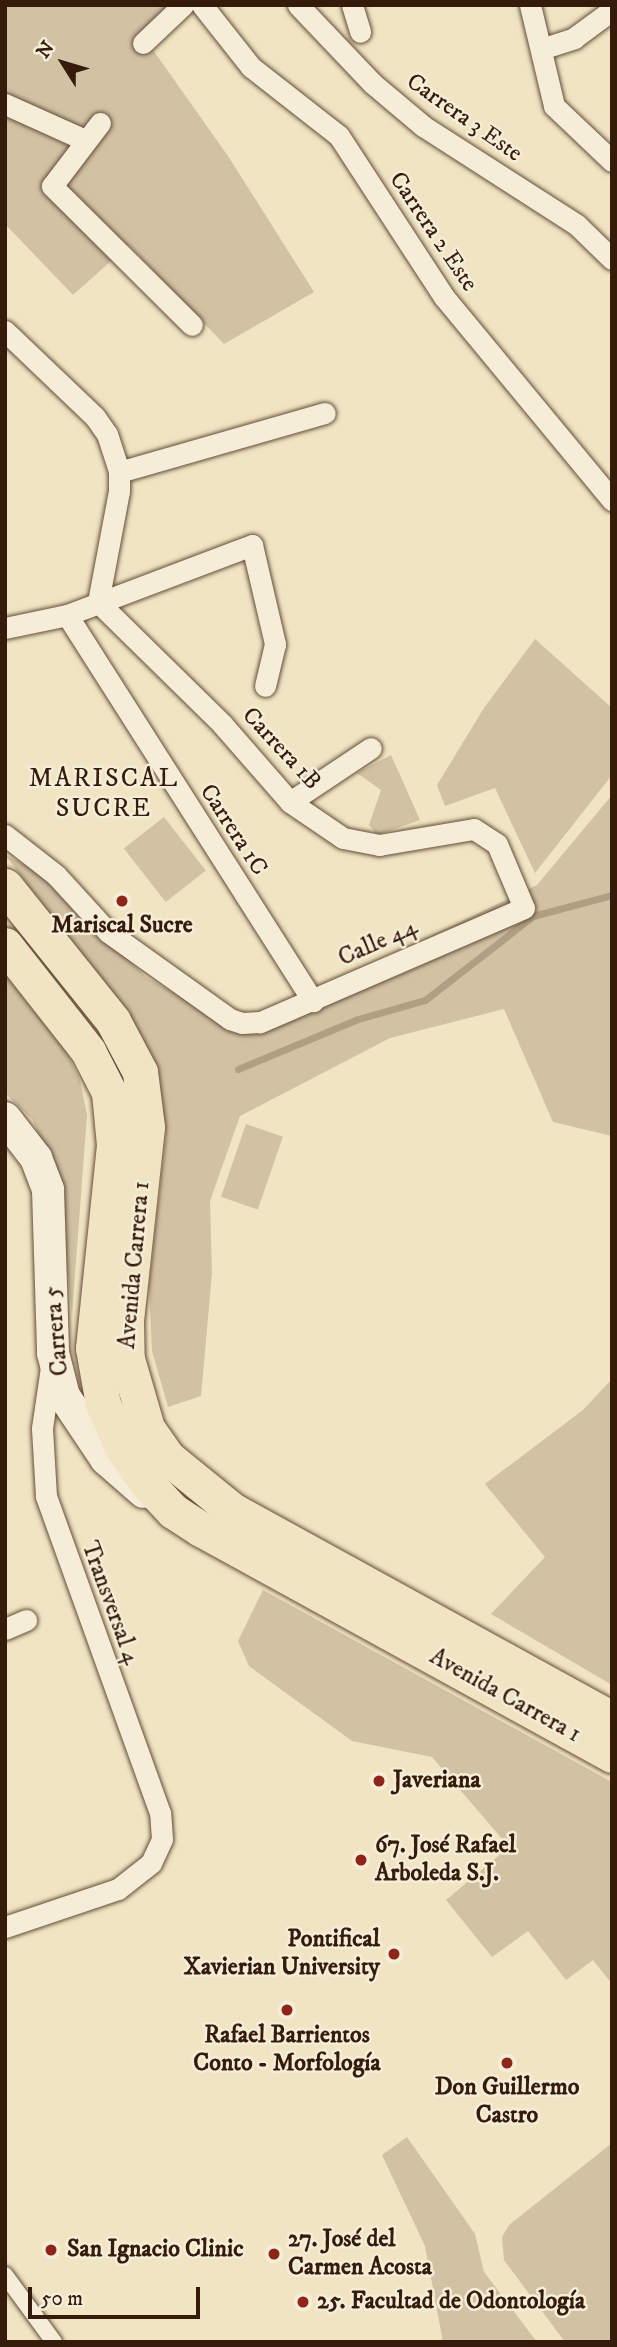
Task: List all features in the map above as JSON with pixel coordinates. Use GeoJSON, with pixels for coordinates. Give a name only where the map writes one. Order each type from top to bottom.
{"type":"FeatureCollection","features":[{"type":"Feature","properties":{"kind":"main road","name":"Avenida Carrera 1"},"geometry":{"type":"LineString","coordinates":[[5,886],[113,1021],[140,1072],[147,1127],[126,1320],[127,1359],[147,1428],[167,1457],[232,1510],[612,1719]]}},
{"type":"Feature","properties":{"kind":"main road","name":"Avenida Carrera 1"},"geometry":{"type":"LineString","coordinates":[[5,945],[88,1051],[109,1093],[114,1145],[94,1299],[96,1375],[123,1449],[173,1511],[612,1755]]}},
{"type":"Feature","properties":{"kind":"main road","name":"Carrera 5"},"geometry":{"type":"LineString","coordinates":[[5,1118],[36,1158],[48,1190],[53,1353],[64,1396],[93,1442],[121,1473],[173,1511]]}},
{"type":"Feature","properties":{"kind":"street"},"geometry":{"type":"LineString","coordinates":[[143,43],[183,5]]}},
{"type":"Feature","properties":{"kind":"street","name":"Carrera 2 Este"},"geometry":{"type":"LineString","coordinates":[[202,5],[251,67],[339,136],[444,297],[612,500]]}},
{"type":"Feature","properties":{"kind":"street","name":"Carrera 3 Este"},"geometry":{"type":"LineString","coordinates":[[298,5],[372,83],[423,127],[577,225],[612,259]]}},
{"type":"Feature","properties":{"kind":"street"},"geometry":{"type":"LineString","coordinates":[[352,5],[360,32]]}},
{"type":"Feature","properties":{"kind":"street"},"geometry":{"type":"LineString","coordinates":[[530,5],[554,106],[612,161]]}},
{"type":"Feature","properties":{"kind":"street"},"geometry":{"type":"LineString","coordinates":[[541,49],[574,38],[612,10]]}},
{"type":"Feature","properties":{"kind":"street"},"geometry":{"type":"LineString","coordinates":[[5,104],[85,140]]}},
{"type":"Feature","properties":{"kind":"street"},"geometry":{"type":"LineString","coordinates":[[100,122],[52,186],[192,326]]}},
{"type":"Feature","properties":{"kind":"street"},"geometry":{"type":"LineString","coordinates":[[5,331],[95,417],[107,434],[119,472],[116,522],[98,602]]}},
{"type":"Feature","properties":{"kind":"street"},"geometry":{"type":"LineString","coordinates":[[119,472],[325,413]]}},
{"type":"Feature","properties":{"kind":"street"},"geometry":{"type":"LineString","coordinates":[[5,628],[67,615],[252,545],[275,644],[265,686]]}},
{"type":"Feature","properties":{"kind":"street","name":"Carrera 1B"},"geometry":{"type":"LineString","coordinates":[[98,602],[222,724],[290,802],[343,838],[379,845],[474,829],[497,844],[517,887]]}},
{"type":"Feature","properties":{"kind":"street","name":"Carrera 1C"},"geometry":{"type":"LineString","coordinates":[[67,615],[313,1000]]}},
{"type":"Feature","properties":{"kind":"street"},"geometry":{"type":"LineString","coordinates":[[290,802],[372,748]]}},
{"type":"Feature","properties":{"kind":"street","name":"Calle 44"},"geometry":{"type":"LineString","coordinates":[[5,835],[56,875],[108,932],[230,1019],[260,1022],[524,908],[517,887]]}},
{"type":"Feature","properties":{"kind":"street","name":"Transversal 4"},"geometry":{"type":"LineString","coordinates":[[5,1927],[118,1889],[150,1863],[162,1839],[160,1813],[46,1496],[42,1428],[53,1353]]}},
{"type":"Feature","properties":{"kind":"street"},"geometry":{"type":"LineString","coordinates":[[5,1629],[26,1620]]}},
{"type":"Feature","properties":{"kind":"street"},"geometry":{"type":"LineString","coordinates":[[5,2275],[54,2342]]}},
{"type":"Feature","properties":{"kind":"shaded area"},"geometry":{"type":"Polygon","coordinates":[[[5,5],[172,5],[141,33],[228,156],[314,292],[224,344],[129,245],[73,295],[5,224],[5,5]]]}},
{"type":"Feature","properties":{"kind":"shaded area"},"geometry":{"type":"Polygon","coordinates":[[[535,639],[612,708],[612,775],[535,873],[495,788],[445,806],[437,785],[484,708],[535,639]]]}},
{"type":"Feature","properties":{"kind":"shaded area"},"geometry":{"type":"Polygon","coordinates":[[[391,755],[420,820],[377,835],[369,825],[381,790],[357,773],[391,755]]]}},
{"type":"Feature","properties":{"kind":"shaded area"},"geometry":{"type":"Polygon","coordinates":[[[612,795],[612,1136],[553,1122],[504,1009],[390,1038],[240,1116],[210,1201],[212,1273],[201,1396],[168,1407],[152,1351],[149,1286],[166,1134],[159,1075],[118,1003],[5,855],[34,869],[146,977],[237,1029],[537,885],[612,795]]]}},
{"type":"Feature","properties":{"kind":"shaded area"},"geometry":{"type":"Polygon","coordinates":[[[164,817],[206,871],[166,902],[124,848],[164,817]]]}},
{"type":"Feature","properties":{"kind":"shaded area"},"geometry":{"type":"Polygon","coordinates":[[[5,970],[62,1042],[80,1080],[87,1115],[72,1315],[61,1201],[48,1155],[32,1119],[5,1093],[5,970]]]}},
{"type":"Feature","properties":{"kind":"shaded area"},"geometry":{"type":"Polygon","coordinates":[[[246,1124],[283,1137],[258,1210],[221,1197],[246,1124]]]}},
{"type":"Feature","properties":{"kind":"shaded area"},"geometry":{"type":"Polygon","coordinates":[[[612,1379],[612,1685],[491,1614],[545,1557],[485,1484],[583,1410],[612,1379]]]}},
{"type":"Feature","properties":{"kind":"shaded area"},"geometry":{"type":"Polygon","coordinates":[[[263,1590],[612,1782],[612,1984],[593,1960],[566,1980],[528,1931],[492,1957],[446,1900],[509,1847],[432,1757],[352,1741],[249,1666],[238,1641],[263,1590]]]}},
{"type":"Feature","properties":{"kind":"shaded area"},"geometry":{"type":"Polygon","coordinates":[[[407,2137],[475,2234],[484,2272],[537,2342],[443,2342],[425,2246],[382,2155],[407,2137]]]}},
{"type":"Feature","properties":{"kind":"shaded area"},"geometry":{"type":"Polygon","coordinates":[[[612,2143],[612,2342],[565,2342],[504,2260],[502,2237],[509,2225],[612,2143]]]}},
{"type":"Feature","properties":{"kind":"waterway"},"geometry":{"type":"LineString","coordinates":[[238,1069],[358,1019],[425,1000],[533,916],[612,895]]}},
{"type":"Feature","properties":{"kind":"place","name":"Mariscal Sucre"},"geometry":{"type":"Point","coordinates":[122,901]}},
{"type":"Feature","properties":{"kind":"place","name":"Javeriana"},"geometry":{"type":"Point","coordinates":[379,1781]}},
{"type":"Feature","properties":{"kind":"place","name":"67. José Rafael Arboleda S.J."},"geometry":{"type":"Point","coordinates":[361,1860]}},
{"type":"Feature","properties":{"kind":"place","name":"Pontifical Xavierian University"},"geometry":{"type":"Point","coordinates":[394,1954]}},
{"type":"Feature","properties":{"kind":"place","name":"Rafael Barrientos Conto - Morfología"},"geometry":{"type":"Point","coordinates":[287,2010]}},
{"type":"Feature","properties":{"kind":"place","name":"Don Guillermo Castro"},"geometry":{"type":"Point","coordinates":[507,2063]}},
{"type":"Feature","properties":{"kind":"place","name":"San Ignacio Clinic"},"geometry":{"type":"Point","coordinates":[51,2250]}},
{"type":"Feature","properties":{"kind":"place","name":"27. José del Carmen Acosta"},"geometry":{"type":"Point","coordinates":[274,2254]}},
{"type":"Feature","properties":{"kind":"place","name":"25. Facultad de Odontología"},"geometry":{"type":"Point","coordinates":[303,2302]}},
{"type":"Feature","properties":{"kind":"district","name":"MARISCAL SUCRE"},"geometry":{"type":"Point","coordinates":[104,794]}}]}
